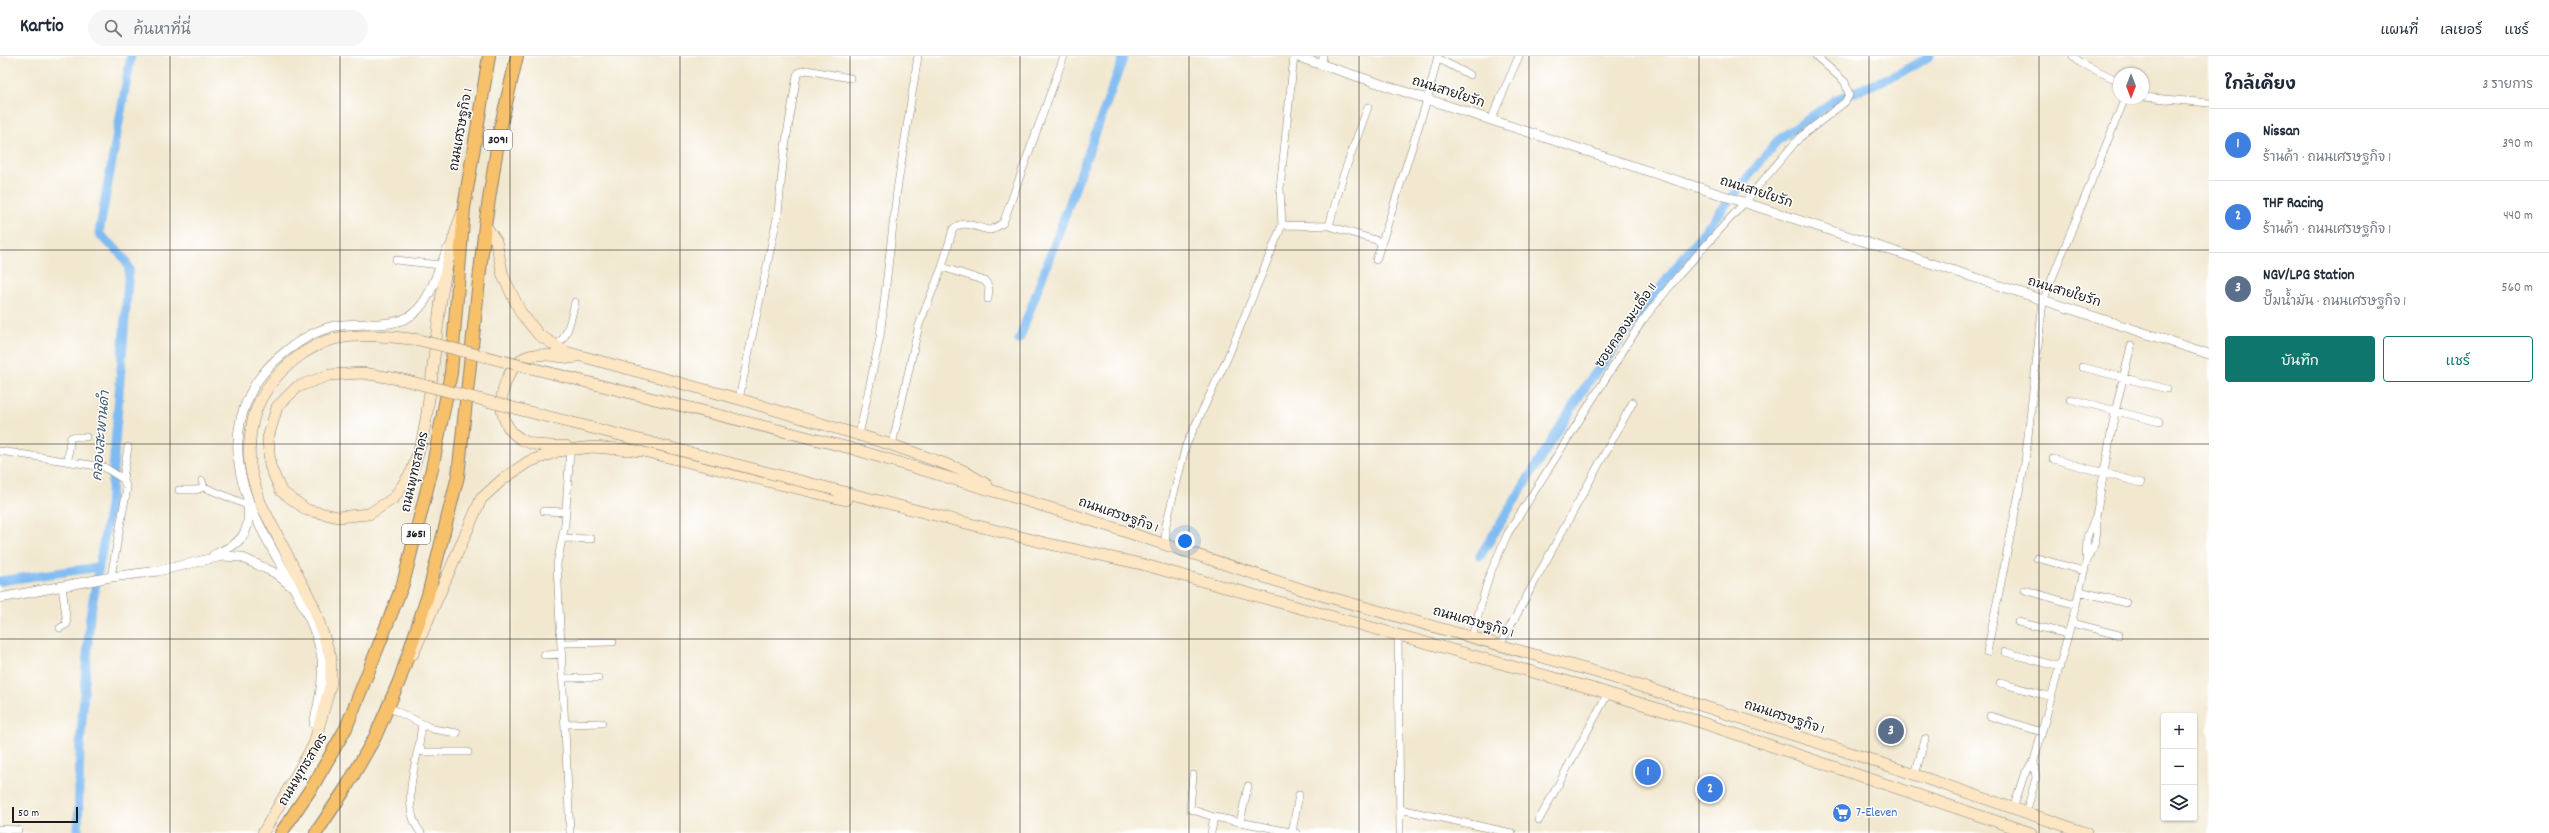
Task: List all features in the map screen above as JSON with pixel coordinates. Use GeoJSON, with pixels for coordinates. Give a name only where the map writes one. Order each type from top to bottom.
{"type":"FeatureCollection","features":[{"type":"Feature","properties":{"kind":"main road","name":"ถนนเศรษฐกิจ 1"},"geometry":{"type":"LineString","coordinates":[[464,208],[489,56]]}},
{"type":"Feature","properties":{"kind":"main road","name":"3091"},"geometry":{"type":"LineString","coordinates":[[485,225],[500,129],[517,56]]}},
{"type":"Feature","properties":{"kind":"main road","name":"3091"},"geometry":{"type":"LineString","coordinates":[[464,208],[451,244],[442,293],[430,406],[422,441],[412,471],[394,498],[369,514],[338,517],[307,510],[281,491],[270,466],[268,438],[276,407],[297,387],[329,375],[363,373],[404,380],[836,490],[974,525],[1141,564],[1398,634],[1608,693],[2032,833]]}},
{"type":"Feature","properties":{"kind":"main road","name":"ถนนพุทธสาคร"},"geometry":{"type":"LineString","coordinates":[[281,833],[314,784],[346,728],[403,584],[432,469],[450,373],[464,208]]}},
{"type":"Feature","properties":{"kind":"main road"},"geometry":{"type":"LineString","coordinates":[[485,225],[496,241],[503,276],[521,313],[539,335],[556,346],[581,358],[739,399],[892,444],[962,470],[995,491]]}},
{"type":"Feature","properties":{"kind":"main road","name":"3651"},"geometry":{"type":"LineString","coordinates":[[316,833],[346,788],[375,737],[400,679],[428,595],[458,476],[485,225]]}},
{"type":"Feature","properties":{"kind":"main road","name":"ถนนเศรษฐกิจ 1"},"geometry":{"type":"LineString","coordinates":[[263,833],[304,764],[322,721],[331,684],[331,658],[313,604],[260,502],[250,465],[251,428],[260,399],[281,372],[307,350],[337,338],[376,335],[419,340],[850,448],[995,491],[1307,591],[1599,673],[1915,775],[2086,833]]}},
{"type":"Feature","properties":{"kind":"main road"},"geometry":{"type":"LineString","coordinates":[[602,364],[555,356],[525,358],[509,375],[502,397],[503,418],[508,429],[522,440],[541,445],[642,451],[934,521],[974,525]]}},
{"type":"Feature","properties":{"kind":"main road"},"geometry":{"type":"LineString","coordinates":[[400,679],[430,618],[481,499],[503,479],[528,462],[570,450],[593,447]]}},
{"type":"Feature","properties":{"kind":"main road"},"geometry":{"type":"LineString","coordinates":[[1594,689],[1599,673]]}},
{"type":"Feature","properties":{"kind":"street"},"geometry":{"type":"LineString","coordinates":[[859,435],[880,337],[898,183],[918,56]]}},
{"type":"Feature","properties":{"kind":"street"},"geometry":{"type":"LineString","coordinates":[[892,444],[919,325],[942,267],[953,229],[956,226],[966,224],[991,230],[1003,223],[1064,56]]}},
{"type":"Feature","properties":{"kind":"street"},"geometry":{"type":"LineString","coordinates":[[1165,546],[1166,525],[1186,445],[1227,359],[1282,225],[1280,189],[1295,56]]}},
{"type":"Feature","properties":{"kind":"street","name":"ถนนสายใยรัก"},"geometry":{"type":"LineString","coordinates":[[1295,56],[1323,60],[1427,100],[2209,354]]}},
{"type":"Feature","properties":{"kind":"street"},"geometry":{"type":"LineString","coordinates":[[1491,120],[1519,56]]}},
{"type":"Feature","properties":{"kind":"street","name":"ซอยคลองมะเดื่อ 11"},"geometry":{"type":"LineString","coordinates":[[1472,637],[1489,576],[1508,533],[1645,316],[1674,280],[1744,203],[1799,138],[1845,102],[1849,95],[1845,82],[1816,56]]}},
{"type":"Feature","properties":{"kind":"street"},"geometry":{"type":"LineString","coordinates":[[2073,56],[2081,63],[2113,79]]}},
{"type":"Feature","properties":{"kind":"street"},"geometry":{"type":"LineString","coordinates":[[1376,260],[1427,100],[1437,57],[1470,75]]}},
{"type":"Feature","properties":{"kind":"street"},"geometry":{"type":"LineString","coordinates":[[739,399],[778,212],[784,153],[797,75],[799,72],[807,70],[850,78]]}},
{"type":"Feature","properties":{"kind":"street"},"geometry":{"type":"LineString","coordinates":[[2149,98],[2209,103]]}},
{"type":"Feature","properties":{"kind":"street"},"geometry":{"type":"LineString","coordinates":[[1987,652],[2025,463],[2043,301],[2123,104]]}},
{"type":"Feature","properties":{"kind":"street"},"geometry":{"type":"LineString","coordinates":[[1328,226],[1343,176],[1368,106]]}},
{"type":"Feature","properties":{"kind":"street"},"geometry":{"type":"LineString","coordinates":[[1282,225],[1328,226],[1382,242]]}},
{"type":"Feature","properties":{"kind":"street"},"geometry":{"type":"LineString","coordinates":[[304,764],[317,713],[322,682],[322,659],[315,634],[297,594],[247,500],[238,466],[240,426],[250,393],[272,363],[301,340],[334,326],[392,323],[404,320],[414,313],[427,298],[440,265],[451,244]]}},
{"type":"Feature","properties":{"kind":"street"},"geometry":{"type":"LineString","coordinates":[[396,260],[440,265]]}},
{"type":"Feature","properties":{"kind":"street"},"geometry":{"type":"LineString","coordinates":[[942,267],[985,281],[989,287],[988,299]]}},
{"type":"Feature","properties":{"kind":"street"},"geometry":{"type":"LineString","coordinates":[[556,346],[564,340],[575,302]]}},
{"type":"Feature","properties":{"kind":"street"},"geometry":{"type":"LineString","coordinates":[[2086,563],[2085,546],[2096,516],[2115,412],[2131,346]]}},
{"type":"Feature","properties":{"kind":"street"},"geometry":{"type":"LineString","coordinates":[[2082,367],[2167,389]]}},
{"type":"Feature","properties":{"kind":"street"},"geometry":{"type":"LineString","coordinates":[[2070,399],[2158,422]]}},
{"type":"Feature","properties":{"kind":"street"},"geometry":{"type":"LineString","coordinates":[[1500,645],[1633,402]]}},
{"type":"Feature","properties":{"kind":"street"},"geometry":{"type":"LineString","coordinates":[[68,461],[70,439],[72,437],[86,437]]}},
{"type":"Feature","properties":{"kind":"street"},"geometry":{"type":"LineString","coordinates":[[110,577],[126,488],[123,480],[128,447]]}},
{"type":"Feature","properties":{"kind":"street"},"geometry":{"type":"LineString","coordinates":[[570,450],[566,512],[563,538],[557,564],[570,833]]}},
{"type":"Feature","properties":{"kind":"street"},"geometry":{"type":"LineString","coordinates":[[0,451],[104,467],[123,480]]}},
{"type":"Feature","properties":{"kind":"street"},"geometry":{"type":"LineString","coordinates":[[2053,459],[2141,483]]}},
{"type":"Feature","properties":{"kind":"street"},"geometry":{"type":"LineString","coordinates":[[178,490],[196,490],[203,484],[247,500]]}},
{"type":"Feature","properties":{"kind":"street"},"geometry":{"type":"LineString","coordinates":[[204,559],[236,545],[244,536],[248,524],[247,500]]}},
{"type":"Feature","properties":{"kind":"street"},"geometry":{"type":"LineString","coordinates":[[544,511],[566,512]]}},
{"type":"Feature","properties":{"kind":"street"},"geometry":{"type":"LineString","coordinates":[[2013,809],[2024,775],[2034,761],[2072,623],[2086,563],[2095,548],[2098,529],[2096,516]]}},
{"type":"Feature","properties":{"kind":"street"},"geometry":{"type":"LineString","coordinates":[[563,538],[591,540]]}},
{"type":"Feature","properties":{"kind":"street"},"geometry":{"type":"LineString","coordinates":[[2085,546],[2095,548]]}},
{"type":"Feature","properties":{"kind":"street"},"geometry":{"type":"LineString","coordinates":[[0,598],[110,577],[158,571],[222,556],[241,557],[275,573],[286,581],[297,594]]}},
{"type":"Feature","properties":{"kind":"street"},"geometry":{"type":"LineString","coordinates":[[2037,558],[2084,571]]}},
{"type":"Feature","properties":{"kind":"street"},"geometry":{"type":"LineString","coordinates":[[60,628],[67,624],[68,616],[62,586]]}},
{"type":"Feature","properties":{"kind":"street"},"geometry":{"type":"LineString","coordinates":[[2024,590],[2076,605]]}},
{"type":"Feature","properties":{"kind":"street"},"geometry":{"type":"LineString","coordinates":[[2079,591],[2126,603]]}},
{"type":"Feature","properties":{"kind":"street"},"geometry":{"type":"LineString","coordinates":[[2018,622],[2068,634]]}},
{"type":"Feature","properties":{"kind":"street"},"geometry":{"type":"LineString","coordinates":[[2072,623],[2119,635]]}},
{"type":"Feature","properties":{"kind":"street"},"geometry":{"type":"LineString","coordinates":[[1398,634],[1400,833]]}},
{"type":"Feature","properties":{"kind":"street"},"geometry":{"type":"LineString","coordinates":[[561,643],[613,642]]}},
{"type":"Feature","properties":{"kind":"street"},"geometry":{"type":"LineString","coordinates":[[2005,652],[2060,667]]}},
{"type":"Feature","properties":{"kind":"street"},"geometry":{"type":"LineString","coordinates":[[544,655],[562,654]]}},
{"type":"Feature","properties":{"kind":"street"},"geometry":{"type":"LineString","coordinates":[[563,678],[598,678]]}},
{"type":"Feature","properties":{"kind":"street"},"geometry":{"type":"LineString","coordinates":[[2000,683],[2052,697]]}},
{"type":"Feature","properties":{"kind":"street"},"geometry":{"type":"LineString","coordinates":[[1539,820],[1608,693]]}},
{"type":"Feature","properties":{"kind":"street"},"geometry":{"type":"LineString","coordinates":[[388,707],[433,729],[457,733]]}},
{"type":"Feature","properties":{"kind":"street"},"geometry":{"type":"LineString","coordinates":[[1990,716],[2042,732]]}},
{"type":"Feature","properties":{"kind":"street"},"geometry":{"type":"LineString","coordinates":[[565,724],[602,723]]}},
{"type":"Feature","properties":{"kind":"street"},"geometry":{"type":"LineString","coordinates":[[421,833],[410,810],[414,769],[422,724]]}},
{"type":"Feature","properties":{"kind":"street"},"geometry":{"type":"LineString","coordinates":[[1915,775],[1925,739]]}},
{"type":"Feature","properties":{"kind":"street"},"geometry":{"type":"LineString","coordinates":[[419,745],[423,752],[468,752]]}},
{"type":"Feature","properties":{"kind":"street"},"geometry":{"type":"LineString","coordinates":[[2026,813],[2036,778],[2034,761]]}},
{"type":"Feature","properties":{"kind":"street"},"geometry":{"type":"LineString","coordinates":[[1193,775],[1190,809],[1214,817],[1240,822],[1294,832],[1299,795]]}},
{"type":"Feature","properties":{"kind":"street"},"geometry":{"type":"LineString","coordinates":[[1240,822],[1248,786]]}},
{"type":"Feature","properties":{"kind":"street"},"geometry":{"type":"LineString","coordinates":[[1400,809],[1512,833]]}},
{"type":"Feature","properties":{"kind":"street"},"geometry":{"type":"LineString","coordinates":[[1211,833],[1214,817]]}},
{"type":"Feature","properties":{"kind":"street"},"geometry":{"type":"LineString","coordinates":[[0,829],[18,830]]}},
{"type":"Feature","properties":{"kind":"waterway","name":"คลองสะพานดำ"},"geometry":{"type":"LineString","coordinates":[[78,833],[80,746],[90,616],[110,506],[129,269],[120,253],[99,233],[131,56]]}},
{"type":"Feature","properties":{"kind":"waterway"},"geometry":{"type":"LineString","coordinates":[[1019,340],[1124,56]]}},
{"type":"Feature","properties":{"kind":"waterway"},"geometry":{"type":"LineString","coordinates":[[1480,556],[1587,384],[1687,253],[1777,141],[1835,100],[1898,74],[1930,56]]}},
{"type":"Feature","properties":{"kind":"waterway"},"geometry":{"type":"LineString","coordinates":[[0,581],[99,567]]}},
{"type":"Feature","properties":{"kind":"place","name":"NGV/LPG Station"},"geometry":{"type":"Point","coordinates":[1891,731]}},
{"type":"Feature","properties":{"kind":"place","name":"Nissan"},"geometry":{"type":"Point","coordinates":[1648,772]}},
{"type":"Feature","properties":{"kind":"place","name":"THF Racing"},"geometry":{"type":"Point","coordinates":[1710,789]}},
{"type":"Feature","properties":{"kind":"place","name":"7-Eleven"},"geometry":{"type":"Point","coordinates":[1842,813]}}]}
